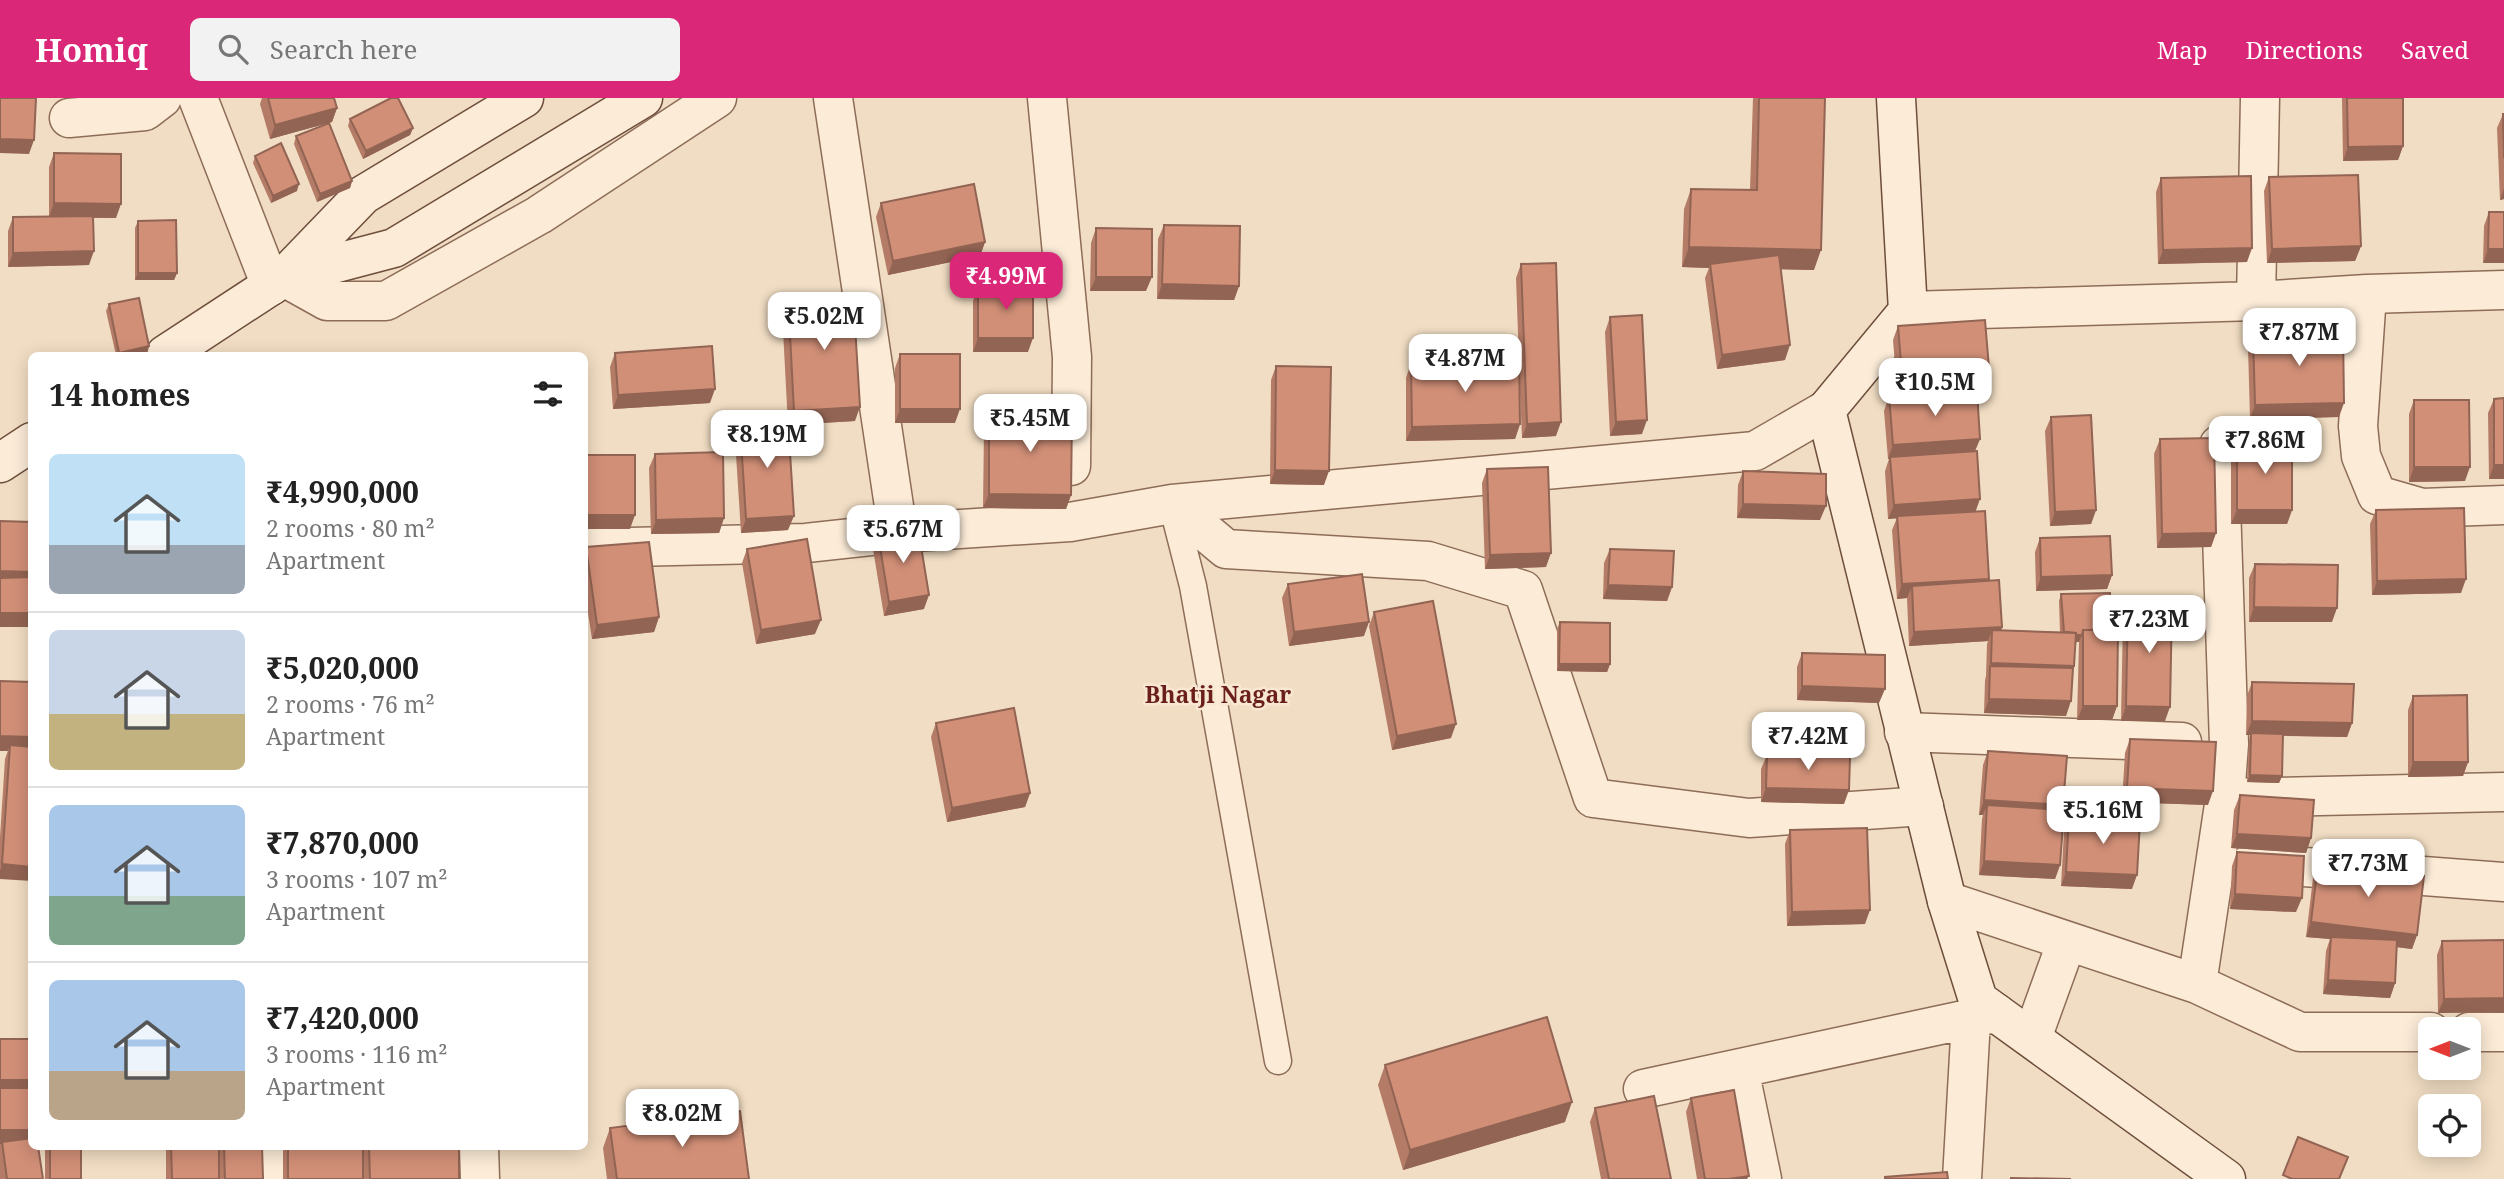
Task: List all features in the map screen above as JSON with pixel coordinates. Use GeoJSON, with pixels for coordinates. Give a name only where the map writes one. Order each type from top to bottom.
{"type":"FeatureCollection","features":[{"type":"Feature","properties":{"kind":"street"},"geometry":{"type":"LineString","coordinates":[[69,118],[145,111],[162,98]]}},
{"type":"Feature","properties":{"kind":"street"},"geometry":{"type":"LineString","coordinates":[[198,98],[277,282],[327,301],[386,301],[539,215],[717,98]]}},
{"type":"Feature","properties":{"kind":"street"},"geometry":{"type":"LineString","coordinates":[[170,352],[277,282],[362,195],[524,98]]}},
{"type":"Feature","properties":{"kind":"street"},"geometry":{"type":"LineString","coordinates":[[277,282],[394,248],[643,98]]}},
{"type":"Feature","properties":{"kind":"street"},"geometry":{"type":"LineString","coordinates":[[833,98],[898,533]]}},
{"type":"Feature","properties":{"kind":"street"},"geometry":{"type":"LineString","coordinates":[[1047,98],[1072,357],[1070,523]]}},
{"type":"Feature","properties":{"kind":"street"},"geometry":{"type":"LineString","coordinates":[[588,548],[806,542],[898,533],[1070,523],[1172,504],[1755,451],[1826,410],[1908,312],[1896,98]]}},
{"type":"Feature","properties":{"kind":"street"},"geometry":{"type":"LineString","coordinates":[[2256,301],[2260,98]]}},
{"type":"Feature","properties":{"kind":"street"},"geometry":{"type":"LineString","coordinates":[[1908,312],[2256,301],[2367,293],[2504,289]]}},
{"type":"Feature","properties":{"kind":"street"},"geometry":{"type":"LineString","coordinates":[[2367,293],[2358,426],[2361,456],[2377,495],[2422,508],[2504,505]]}},
{"type":"Feature","properties":{"kind":"street"},"geometry":{"type":"LineString","coordinates":[[1826,410],[1947,901],[1983,1017],[1962,1179]]}},
{"type":"Feature","properties":{"kind":"street"},"geometry":{"type":"LineString","coordinates":[[0,463],[28,445]]}},
{"type":"Feature","properties":{"kind":"street"},"geometry":{"type":"LineString","coordinates":[[2197,984],[2217,860],[2229,744],[2220,445]]}},
{"type":"Feature","properties":{"kind":"street"},"geometry":{"type":"LineString","coordinates":[[1172,504],[1226,549],[1428,561],[1523,590],[1593,798],[1749,818],[1924,806]]}},
{"type":"Feature","properties":{"kind":"street"},"geometry":{"type":"LineString","coordinates":[[1904,732],[2229,744]]}},
{"type":"Feature","properties":{"kind":"street"},"geometry":{"type":"LineString","coordinates":[[2225,798],[2504,792]]}},
{"type":"Feature","properties":{"kind":"street"},"geometry":{"type":"LineString","coordinates":[[2217,860],[2504,882]]}},
{"type":"Feature","properties":{"kind":"street"},"geometry":{"type":"LineString","coordinates":[[1947,901],[2197,984],[2300,1032],[2418,1032]]}},
{"type":"Feature","properties":{"kind":"street"},"geometry":{"type":"LineString","coordinates":[[2032,1038],[2067,941]]}},
{"type":"Feature","properties":{"kind":"street"},"geometry":{"type":"LineString","coordinates":[[1643,1089],[1983,1017],[2032,1038],[2226,1179]]}},
{"type":"Feature","properties":{"kind":"street"},"geometry":{"type":"LineString","coordinates":[[2482,1032],[2504,1032]]}},
{"type":"Feature","properties":{"kind":"street"},"geometry":{"type":"LineString","coordinates":[[1739,1069],[1762,1179]]}},
{"type":"Feature","properties":{"kind":"street"},"geometry":{"type":"LineString","coordinates":[[274,1150],[275,1179]]}},
{"type":"Feature","properties":{"kind":"street"},"geometry":{"type":"LineString","coordinates":[[480,1150],[480,1179]]}},
{"type":"Feature","properties":{"kind":"lane"},"geometry":{"type":"LineString","coordinates":[[1172,504],[1193,586],[1278,1061]]}},
{"type":"Feature","properties":{"kind":"building"},"geometry":{"type":"Polygon","coordinates":[[[0,98],[36,98],[34,140],[0,139],[0,98]]]}},
{"type":"Feature","properties":{"kind":"building"},"geometry":{"type":"Polygon","coordinates":[[[268,98],[334,98],[337,108],[275,125],[268,98]]]}},
{"type":"Feature","properties":{"kind":"building"},"geometry":{"type":"Polygon","coordinates":[[[391,98],[398,98],[413,128],[366,151],[350,119],[391,98]]]}},
{"type":"Feature","properties":{"kind":"building"},"geometry":{"type":"Polygon","coordinates":[[[1759,98],[1825,98],[1821,250],[1689,247],[1691,189],[1757,190],[1759,98]]]}},
{"type":"Feature","properties":{"kind":"building"},"geometry":{"type":"Polygon","coordinates":[[[2347,98],[2403,98],[2403,146],[2348,147],[2347,98]]]}},
{"type":"Feature","properties":{"kind":"building"},"geometry":{"type":"Polygon","coordinates":[[[329,123],[352,181],[320,194],[296,136],[329,123]]]}},
{"type":"Feature","properties":{"kind":"building"},"geometry":{"type":"Polygon","coordinates":[[[281,143],[299,184],[273,196],[255,156],[281,143]]]}},
{"type":"Feature","properties":{"kind":"building"},"geometry":{"type":"Polygon","coordinates":[[[54,153],[121,154],[121,204],[54,203],[54,153]]]}},
{"type":"Feature","properties":{"kind":"building"},"geometry":{"type":"Polygon","coordinates":[[[2358,175],[2361,246],[2272,249],[2269,177],[2358,175]]]}},
{"type":"Feature","properties":{"kind":"building"},"geometry":{"type":"Polygon","coordinates":[[[2251,176],[2252,248],[2163,250],[2161,178],[2251,176]]]}},
{"type":"Feature","properties":{"kind":"building"},"geometry":{"type":"Polygon","coordinates":[[[974,184],[985,242],[893,261],[881,203],[974,184]]]}},
{"type":"Feature","properties":{"kind":"building"},"geometry":{"type":"Polygon","coordinates":[[[2489,212],[2504,212],[2504,249],[2488,249],[2489,212]]]}},
{"type":"Feature","properties":{"kind":"building"},"geometry":{"type":"Polygon","coordinates":[[[93,216],[94,251],[13,253],[13,217],[93,216]]]}},
{"type":"Feature","properties":{"kind":"building"},"geometry":{"type":"Polygon","coordinates":[[[176,220],[177,273],[138,273],[138,221],[176,220]]]}},
{"type":"Feature","properties":{"kind":"building"},"geometry":{"type":"Polygon","coordinates":[[[1164,225],[1240,226],[1239,286],[1162,284],[1164,225]]]}},
{"type":"Feature","properties":{"kind":"building"},"geometry":{"type":"Polygon","coordinates":[[[1096,228],[1152,229],[1152,277],[1096,277],[1096,228]]]}},
{"type":"Feature","properties":{"kind":"building"},"geometry":{"type":"Polygon","coordinates":[[[1779,255],[1790,345],[1722,355],[1710,264],[1779,255]]]}},
{"type":"Feature","properties":{"kind":"building"},"geometry":{"type":"Polygon","coordinates":[[[1556,263],[1561,422],[1527,424],[1521,264],[1556,263]]]}},
{"type":"Feature","properties":{"kind":"building"},"geometry":{"type":"Polygon","coordinates":[[[978,287],[1033,287],[1033,338],[978,338],[978,287]]]}},
{"type":"Feature","properties":{"kind":"building"},"geometry":{"type":"Polygon","coordinates":[[[853,293],[860,407],[794,411],[788,297],[853,293]]]}},
{"type":"Feature","properties":{"kind":"building"},"geometry":{"type":"Polygon","coordinates":[[[139,298],[149,346],[119,352],[109,304],[139,298]]]}},
{"type":"Feature","properties":{"kind":"building"},"geometry":{"type":"Polygon","coordinates":[[[1642,315],[1647,420],[1616,422],[1610,317],[1642,315]]]}},
{"type":"Feature","properties":{"kind":"building"},"geometry":{"type":"Polygon","coordinates":[[[1985,320],[1989,368],[1902,374],[1898,326],[1985,320]]]}},
{"type":"Feature","properties":{"kind":"building"},"geometry":{"type":"Polygon","coordinates":[[[2343,331],[2344,403],[2255,405],[2253,333],[2343,331]]]}},
{"type":"Feature","properties":{"kind":"building"},"geometry":{"type":"Polygon","coordinates":[[[712,346],[715,389],[618,395],[615,353],[712,346]]]}},
{"type":"Feature","properties":{"kind":"building"},"geometry":{"type":"Polygon","coordinates":[[[900,354],[960,354],[960,409],[900,409],[900,354]]]}},
{"type":"Feature","properties":{"kind":"building"},"geometry":{"type":"Polygon","coordinates":[[[1519,361],[1520,424],[1412,427],[1411,363],[1519,361]]]}},
{"type":"Feature","properties":{"kind":"building"},"geometry":{"type":"Polygon","coordinates":[[[1276,366],[1331,367],[1329,471],[1275,470],[1276,366]]]}},
{"type":"Feature","properties":{"kind":"building"},"geometry":{"type":"Polygon","coordinates":[[[1977,391],[1980,439],[1893,445],[1889,396],[1977,391]]]}},
{"type":"Feature","properties":{"kind":"building"},"geometry":{"type":"Polygon","coordinates":[[[2504,398],[2504,465],[2494,465],[2494,399],[2504,398]]]}},
{"type":"Feature","properties":{"kind":"building"},"geometry":{"type":"Polygon","coordinates":[[[2414,400],[2469,400],[2470,467],[2414,467],[2414,400]]]}},
{"type":"Feature","properties":{"kind":"building"},"geometry":{"type":"Polygon","coordinates":[[[989,414],[1072,414],[1071,495],[989,494],[989,414]]]}},
{"type":"Feature","properties":{"kind":"building"},"geometry":{"type":"Polygon","coordinates":[[[2091,415],[2096,510],[2055,512],[2051,417],[2091,415]]]}},
{"type":"Feature","properties":{"kind":"building"},"geometry":{"type":"Polygon","coordinates":[[[788,421],[794,516],[746,519],[740,424],[788,421]]]}},
{"type":"Feature","properties":{"kind":"building"},"geometry":{"type":"Polygon","coordinates":[[[2214,438],[2216,533],[2162,534],[2160,439],[2214,438]]]}},
{"type":"Feature","properties":{"kind":"building"},"geometry":{"type":"Polygon","coordinates":[[[2292,442],[2292,510],[2237,510],[2237,443],[2292,442]]]}},
{"type":"Feature","properties":{"kind":"building"},"geometry":{"type":"Polygon","coordinates":[[[1977,451],[1980,499],[1894,505],[1890,457],[1977,451]]]}},
{"type":"Feature","properties":{"kind":"building"},"geometry":{"type":"Polygon","coordinates":[[[723,452],[724,518],[656,520],[655,454],[723,452]]]}},
{"type":"Feature","properties":{"kind":"building"},"geometry":{"type":"Polygon","coordinates":[[[588,455],[635,455],[635,515],[588,515],[588,455]]]}},
{"type":"Feature","properties":{"kind":"building"},"geometry":{"type":"Polygon","coordinates":[[[1548,467],[1551,553],[1490,555],[1487,469],[1548,467]]]}},
{"type":"Feature","properties":{"kind":"building"},"geometry":{"type":"Polygon","coordinates":[[[1743,471],[1826,474],[1826,506],[1743,504],[1743,471]]]}},
{"type":"Feature","properties":{"kind":"building"},"geometry":{"type":"Polygon","coordinates":[[[2464,508],[2466,579],[2377,581],[2376,510],[2464,508]]]}},
{"type":"Feature","properties":{"kind":"building"},"geometry":{"type":"Polygon","coordinates":[[[1985,511],[1989,579],[1902,584],[1897,516],[1985,511]]]}},
{"type":"Feature","properties":{"kind":"building"},"geometry":{"type":"Polygon","coordinates":[[[0,521],[28,522],[28,572],[0,571],[0,521]]]}},
{"type":"Feature","properties":{"kind":"building"},"geometry":{"type":"Polygon","coordinates":[[[918,528],[929,595],[889,602],[878,535],[918,528]]]}},
{"type":"Feature","properties":{"kind":"building"},"geometry":{"type":"Polygon","coordinates":[[[2110,536],[2112,575],[2041,577],[2040,538],[2110,536]]]}},
{"type":"Feature","properties":{"kind":"building"},"geometry":{"type":"Polygon","coordinates":[[[807,539],[821,620],[761,630],[747,549],[807,539]]]}},
{"type":"Feature","properties":{"kind":"building"},"geometry":{"type":"Polygon","coordinates":[[[649,542],[659,617],[597,625],[588,547],[649,542]]]}},
{"type":"Feature","properties":{"kind":"building"},"geometry":{"type":"Polygon","coordinates":[[[1610,549],[1674,551],[1672,587],[1608,585],[1610,549]]]}},
{"type":"Feature","properties":{"kind":"building"},"geometry":{"type":"Polygon","coordinates":[[[2255,564],[2338,565],[2337,608],[2254,607],[2255,564]]]}},
{"type":"Feature","properties":{"kind":"building"},"geometry":{"type":"Polygon","coordinates":[[[1362,574],[1369,622],[1294,632],[1288,584],[1362,574]]]}},
{"type":"Feature","properties":{"kind":"building"},"geometry":{"type":"Polygon","coordinates":[[[28,577],[28,613],[0,613],[0,578],[28,577]]]}},
{"type":"Feature","properties":{"kind":"building"},"geometry":{"type":"Polygon","coordinates":[[[1999,580],[2002,627],[1914,632],[1912,586],[1999,580]]]}},
{"type":"Feature","properties":{"kind":"building"},"geometry":{"type":"Polygon","coordinates":[[[2110,593],[2111,630],[2083,630],[2082,635],[2064,632],[2061,594],[2110,593]]]}},
{"type":"Feature","properties":{"kind":"building"},"geometry":{"type":"Polygon","coordinates":[[[1433,601],[1456,724],[1397,736],[1374,612],[1433,601]]]}},
{"type":"Feature","properties":{"kind":"building"},"geometry":{"type":"Polygon","coordinates":[[[2128,603],[2172,604],[2170,707],[2126,706],[2128,603]]]}},
{"type":"Feature","properties":{"kind":"building"},"geometry":{"type":"Polygon","coordinates":[[[1560,622],[1610,623],[1610,664],[1559,664],[1560,622]]]}},
{"type":"Feature","properties":{"kind":"building"},"geometry":{"type":"Polygon","coordinates":[[[1992,630],[2076,633],[2074,666],[1991,663],[1992,630]]]}},
{"type":"Feature","properties":{"kind":"building"},"geometry":{"type":"Polygon","coordinates":[[[2083,630],[2118,630],[2117,706],[2083,706],[2083,630]]]}},
{"type":"Feature","properties":{"kind":"building"},"geometry":{"type":"Polygon","coordinates":[[[1802,653],[1885,655],[1885,689],[1802,686],[1802,653]]]}},
{"type":"Feature","properties":{"kind":"building"},"geometry":{"type":"Polygon","coordinates":[[[1990,666],[2073,668],[2071,701],[1989,699],[1990,666]]]}},
{"type":"Feature","properties":{"kind":"building"},"geometry":{"type":"Polygon","coordinates":[[[0,681],[28,682],[28,737],[0,736],[0,681]]]}},
{"type":"Feature","properties":{"kind":"building"},"geometry":{"type":"Polygon","coordinates":[[[2252,682],[2354,684],[2352,723],[2252,721],[2252,682]]]}},
{"type":"Feature","properties":{"kind":"building"},"geometry":{"type":"Polygon","coordinates":[[[2467,695],[2468,762],[2413,762],[2413,696],[2467,695]]]}},
{"type":"Feature","properties":{"kind":"building"},"geometry":{"type":"Polygon","coordinates":[[[1014,708],[1030,793],[952,808],[936,723],[1014,708]]]}},
{"type":"Feature","properties":{"kind":"building"},"geometry":{"type":"Polygon","coordinates":[[[2251,733],[2283,734],[2282,776],[2250,775],[2251,733]]]}},
{"type":"Feature","properties":{"kind":"building"},"geometry":{"type":"Polygon","coordinates":[[[2130,739],[2216,742],[2213,791],[2127,788],[2130,739]]]}},
{"type":"Feature","properties":{"kind":"building"},"geometry":{"type":"Polygon","coordinates":[[[10,745],[28,747],[28,867],[2,864],[10,745]]]}},
{"type":"Feature","properties":{"kind":"building"},"geometry":{"type":"Polygon","coordinates":[[[1988,751],[2067,756],[2063,805],[1984,800],[1988,751]]]}},
{"type":"Feature","properties":{"kind":"building"},"geometry":{"type":"Polygon","coordinates":[[[1767,755],[1850,757],[1849,790],[1766,788],[1767,755]]]}},
{"type":"Feature","properties":{"kind":"building"},"geometry":{"type":"Polygon","coordinates":[[[2240,795],[2314,800],[2311,838],[2237,834],[2240,795]]]}},
{"type":"Feature","properties":{"kind":"building"},"geometry":{"type":"Polygon","coordinates":[[[1987,805],[2064,810],[2060,865],[1984,861],[1987,805]]]}},
{"type":"Feature","properties":{"kind":"building"},"geometry":{"type":"Polygon","coordinates":[[[2069,817],[2140,821],[2137,875],[2066,872],[2069,817]]]}},
{"type":"Feature","properties":{"kind":"building"},"geometry":{"type":"Polygon","coordinates":[[[1867,828],[1870,910],[1792,912],[1790,830],[1867,828]]]}},
{"type":"Feature","properties":{"kind":"building"},"geometry":{"type":"Polygon","coordinates":[[[2237,852],[2304,856],[2302,898],[2235,894],[2237,852]]]}},
{"type":"Feature","properties":{"kind":"building"},"geometry":{"type":"Polygon","coordinates":[[[2318,864],[2424,876],[2417,935],[2311,922],[2318,864]]]}},
{"type":"Feature","properties":{"kind":"building"},"geometry":{"type":"Polygon","coordinates":[[[2331,937],[2397,940],[2395,983],[2328,980],[2331,937]]]}},
{"type":"Feature","properties":{"kind":"building"},"geometry":{"type":"Polygon","coordinates":[[[2504,940],[2504,998],[2444,999],[2442,941],[2504,940]]]}},
{"type":"Feature","properties":{"kind":"building"},"geometry":{"type":"Polygon","coordinates":[[[1547,1017],[1572,1102],[1410,1150],[1385,1065],[1547,1017]]]}},
{"type":"Feature","properties":{"kind":"building"},"geometry":{"type":"Polygon","coordinates":[[[0,1039],[28,1039],[28,1080],[0,1080],[0,1039]]]}},
{"type":"Feature","properties":{"kind":"building"},"geometry":{"type":"Polygon","coordinates":[[[0,1088],[28,1088],[28,1130],[0,1130],[0,1088]]]}},
{"type":"Feature","properties":{"kind":"building"},"geometry":{"type":"Polygon","coordinates":[[[1734,1090],[1749,1176],[1705,1179],[1691,1098],[1734,1090]]]}},
{"type":"Feature","properties":{"kind":"building"},"geometry":{"type":"Polygon","coordinates":[[[1654,1096],[1671,1179],[1609,1179],[1595,1108],[1654,1096]]]}},
{"type":"Feature","properties":{"kind":"building"},"geometry":{"type":"Polygon","coordinates":[[[740,1111],[749,1179],[617,1179],[610,1128],[740,1111]]]}},
{"type":"Feature","properties":{"kind":"building"},"geometry":{"type":"Polygon","coordinates":[[[2298,1137],[2348,1157],[2339,1179],[2292,1179],[2283,1175],[2298,1137]]]}},
{"type":"Feature","properties":{"kind":"building"},"geometry":{"type":"Polygon","coordinates":[[[28,1139],[28,1150],[39,1150],[43,1179],[7,1179],[2,1142],[28,1139]]]}},
{"type":"Feature","properties":{"kind":"building"},"geometry":{"type":"Polygon","coordinates":[[[50,1150],[81,1150],[81,1179],[50,1179],[50,1150]]]}},
{"type":"Feature","properties":{"kind":"building"},"geometry":{"type":"Polygon","coordinates":[[[171,1150],[219,1150],[219,1179],[172,1179],[171,1150]]]}},
{"type":"Feature","properties":{"kind":"building"},"geometry":{"type":"Polygon","coordinates":[[[224,1150],[262,1150],[263,1179],[225,1179],[224,1150]]]}},
{"type":"Feature","properties":{"kind":"building"},"geometry":{"type":"Polygon","coordinates":[[[288,1150],[363,1150],[363,1179],[288,1179],[288,1150]]]}},
{"type":"Feature","properties":{"kind":"building"},"geometry":{"type":"Polygon","coordinates":[[[369,1150],[459,1150],[459,1179],[370,1179],[369,1150]]]}},
{"type":"Feature","properties":{"kind":"building"},"geometry":{"type":"Polygon","coordinates":[[[1947,1172],[1948,1179],[1885,1179],[1885,1177],[1947,1172]]]}},
{"type":"Feature","properties":{"kind":"district","name":"Bhatji Nagar"},"geometry":{"type":"Point","coordinates":[1218,695]}}]}
